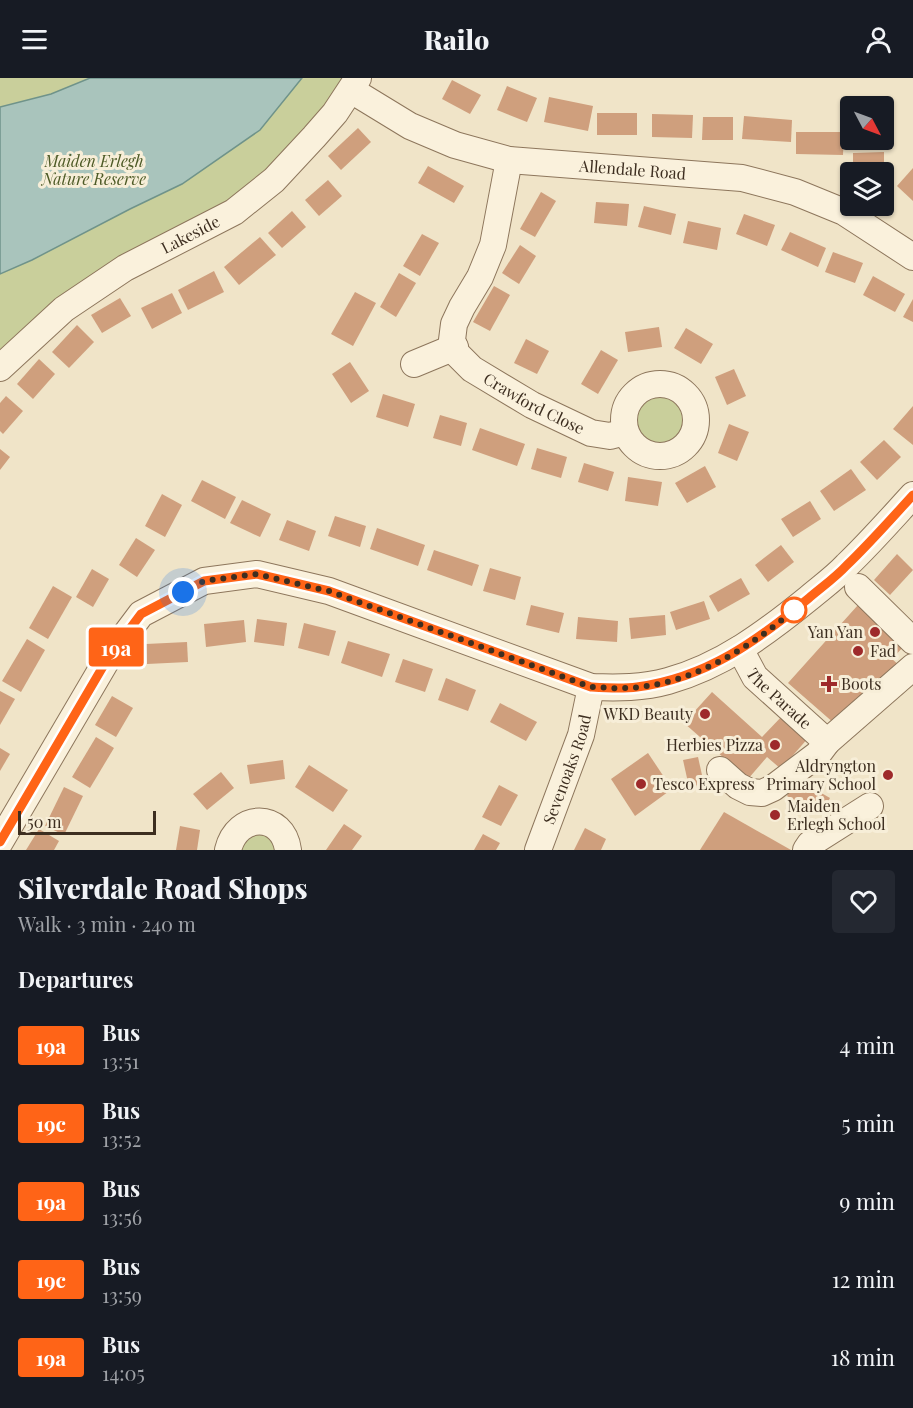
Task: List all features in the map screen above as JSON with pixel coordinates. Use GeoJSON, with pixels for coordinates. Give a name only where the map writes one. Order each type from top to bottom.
{"type":"FeatureCollection","features":[{"type":"Feature","properties":{"kind":"street","name":"Allendale Road"},"geometry":{"type":"LineString","coordinates":[[355,84],[410,126],[455,145],[509,160],[742,178],[795,192],[844,212],[913,257]]}},
{"type":"Feature","properties":{"kind":"street","name":"Lakeside"},"geometry":{"type":"LineString","coordinates":[[0,368],[64,309],[125,268],[234,212],[274,180],[335,113],[355,84]]}},
{"type":"Feature","properties":{"kind":"street"},"geometry":{"type":"LineString","coordinates":[[414,364],[455,347],[452,340],[454,324],[480,277],[493,245],[509,160]]}},
{"type":"Feature","properties":{"kind":"street","name":"Crawford Close"},"geometry":{"type":"LineString","coordinates":[[455,347],[457,354],[472,369],[532,405],[591,433],[610,436],[625,432]]}},
{"type":"Feature","properties":{"kind":"street"},"geometry":{"type":"LineString","coordinates":[[0,842],[108,658],[141,614],[204,581],[257,574],[329,591],[591,687],[624,688],[667,682],[704,669],[775,626],[846,567],[913,495]]}},
{"type":"Feature","properties":{"kind":"street"},"geometry":{"type":"LineString","coordinates":[[858,587],[913,641]]}},
{"type":"Feature","properties":{"kind":"street","name":"The Parade"},"geometry":{"type":"LineString","coordinates":[[740,649],[755,677],[827,742]]}},
{"type":"Feature","properties":{"kind":"street"},"geometry":{"type":"LineString","coordinates":[[720,770],[738,786],[750,792],[762,793],[774,788],[818,754],[827,742],[913,667]]}},
{"type":"Feature","properties":{"kind":"street","name":"Sevenoaks Road"},"geometry":{"type":"LineString","coordinates":[[538,850],[581,735],[591,687]]}},
{"type":"Feature","properties":{"kind":"street"},"geometry":{"type":"LineString","coordinates":[[806,850],[810,844],[870,806]]}},
{"type":"Feature","properties":{"kind":"street"},"geometry":{"type":"LineString","coordinates":[[228,850],[236,832],[256,822],[266,823],[281,832],[286,839],[288,850]]}},
{"type":"Feature","properties":{"kind":"green space","name":"Maiden Erlegh Nature Reserve"},"geometry":{"type":"Polygon","coordinates":[[[0,78],[346,78],[327,107],[290,150],[234,197],[162,238],[0,354],[0,78]]]}},
{"type":"Feature","properties":{"kind":"green space"},"geometry":{"type":"Polygon","coordinates":[[[653,390],[665,390],[681,399],[688,409],[690,421],[688,433],[681,443],[665,452],[653,452],[642,447],[633,438],[628,427],[628,415],[633,404],[642,395],[653,390]]]}},
{"type":"Feature","properties":{"kind":"green space"},"geometry":{"type":"Polygon","coordinates":[[[250,834],[268,834],[278,850],[240,850],[250,834]]]}},
{"type":"Feature","properties":{"kind":"water","name":"Maiden Erlegh Nature Reserve"},"geometry":{"type":"Polygon","coordinates":[[[90,78],[302,78],[260,130],[182,184],[0,274],[0,107],[51,94],[90,78]]]}},
{"type":"Feature","properties":{"kind":"building"},"geometry":{"type":"Polygon","coordinates":[[[452,80],[481,95],[470,114],[442,99],[452,80]]]}},
{"type":"Feature","properties":{"kind":"building"},"geometry":{"type":"Polygon","coordinates":[[[507,86],[537,98],[527,122],[497,110],[507,86]]]}},
{"type":"Feature","properties":{"kind":"building"},"geometry":{"type":"Polygon","coordinates":[[[549,97],[593,106],[588,131],[544,122],[549,97]]]}},
{"type":"Feature","properties":{"kind":"building"},"geometry":{"type":"Polygon","coordinates":[[[597,113],[637,113],[637,135],[597,135],[597,113]]]}},
{"type":"Feature","properties":{"kind":"building"},"geometry":{"type":"Polygon","coordinates":[[[652,114],[693,115],[692,138],[652,137],[652,114]]]}},
{"type":"Feature","properties":{"kind":"building"},"geometry":{"type":"Polygon","coordinates":[[[744,116],[792,120],[791,142],[742,139],[744,116]]]}},
{"type":"Feature","properties":{"kind":"building"},"geometry":{"type":"Polygon","coordinates":[[[703,117],[733,117],[733,140],[702,140],[703,117]]]}},
{"type":"Feature","properties":{"kind":"building"},"geometry":{"type":"Polygon","coordinates":[[[358,128],[371,142],[341,170],[328,156],[358,128]]]}},
{"type":"Feature","properties":{"kind":"building"},"geometry":{"type":"Polygon","coordinates":[[[796,132],[840,132],[840,150],[843,150],[843,155],[796,154],[796,132]]]}},
{"type":"Feature","properties":{"kind":"building"},"geometry":{"type":"Polygon","coordinates":[[[884,152],[884,162],[853,162],[853,153],[884,152]]]}},
{"type":"Feature","properties":{"kind":"building"},"geometry":{"type":"Polygon","coordinates":[[[428,166],[464,186],[454,203],[418,183],[428,166]]]}},
{"type":"Feature","properties":{"kind":"building"},"geometry":{"type":"Polygon","coordinates":[[[913,168],[913,201],[897,186],[913,168]]]}},
{"type":"Feature","properties":{"kind":"building"},"geometry":{"type":"Polygon","coordinates":[[[328,180],[342,196],[319,216],[305,200],[328,180]]]}},
{"type":"Feature","properties":{"kind":"building"},"geometry":{"type":"Polygon","coordinates":[[[541,192],[556,201],[535,237],[520,229],[541,192]]]}},
{"type":"Feature","properties":{"kind":"building"},"geometry":{"type":"Polygon","coordinates":[[[596,202],[629,204],[627,226],[594,223],[596,202]]]}},
{"type":"Feature","properties":{"kind":"building"},"geometry":{"type":"Polygon","coordinates":[[[644,206],[676,214],[671,235],[638,227],[644,206]]]}},
{"type":"Feature","properties":{"kind":"building"},"geometry":{"type":"Polygon","coordinates":[[[292,211],[306,227],[282,248],[268,233],[292,211]]]}},
{"type":"Feature","properties":{"kind":"building"},"geometry":{"type":"Polygon","coordinates":[[[744,214],[775,225],[767,246],[736,234],[744,214]]]}},
{"type":"Feature","properties":{"kind":"building"},"geometry":{"type":"Polygon","coordinates":[[[688,221],[721,228],[717,250],[683,243],[688,221]]]}},
{"type":"Feature","properties":{"kind":"building"},"geometry":{"type":"Polygon","coordinates":[[[790,232],[826,248],[818,267],[781,250],[790,232]]]}},
{"type":"Feature","properties":{"kind":"building"},"geometry":{"type":"Polygon","coordinates":[[[422,234],[439,243],[420,276],[403,266],[422,234]]]}},
{"type":"Feature","properties":{"kind":"building"},"geometry":{"type":"Polygon","coordinates":[[[260,237],[276,255],[239,285],[224,267],[260,237]]]}},
{"type":"Feature","properties":{"kind":"building"},"geometry":{"type":"Polygon","coordinates":[[[520,245],[536,256],[519,284],[502,273],[520,245]]]}},
{"type":"Feature","properties":{"kind":"building"},"geometry":{"type":"Polygon","coordinates":[[[833,252],[863,263],[855,283],[825,272],[833,252]]]}},
{"type":"Feature","properties":{"kind":"building"},"geometry":{"type":"Polygon","coordinates":[[[214,271],[224,292],[188,310],[178,290],[214,271]]]}},
{"type":"Feature","properties":{"kind":"building"},"geometry":{"type":"Polygon","coordinates":[[[399,273],[416,283],[396,317],[380,307],[399,273]]]}},
{"type":"Feature","properties":{"kind":"building"},"geometry":{"type":"Polygon","coordinates":[[[873,276],[905,294],[895,312],[863,295],[873,276]]]}},
{"type":"Feature","properties":{"kind":"building"},"geometry":{"type":"Polygon","coordinates":[[[494,286],[510,295],[490,331],[473,322],[494,286]]]}},
{"type":"Feature","properties":{"kind":"building"},"geometry":{"type":"Polygon","coordinates":[[[355,292],[376,303],[353,346],[331,334],[355,292]]]}},
{"type":"Feature","properties":{"kind":"building"},"geometry":{"type":"Polygon","coordinates":[[[172,293],[182,313],[152,329],[141,308],[172,293]]]}},
{"type":"Feature","properties":{"kind":"building"},"geometry":{"type":"Polygon","coordinates":[[[120,298],[131,316],[102,333],[91,315],[120,298]]]}},
{"type":"Feature","properties":{"kind":"building"},"geometry":{"type":"Polygon","coordinates":[[[913,299],[913,322],[903,317],[913,299]]]}},
{"type":"Feature","properties":{"kind":"building"},"geometry":{"type":"Polygon","coordinates":[[[77,325],[94,342],[69,368],[52,352],[77,325]]]}},
{"type":"Feature","properties":{"kind":"building"},"geometry":{"type":"Polygon","coordinates":[[[659,327],[662,347],[628,352],[625,332],[659,327]]]}},
{"type":"Feature","properties":{"kind":"building"},"geometry":{"type":"Polygon","coordinates":[[[686,328],[713,344],[701,364],[674,348],[686,328]]]}},
{"type":"Feature","properties":{"kind":"building"},"geometry":{"type":"Polygon","coordinates":[[[526,339],[549,351],[537,374],[514,363],[526,339]]]}},
{"type":"Feature","properties":{"kind":"building"},"geometry":{"type":"Polygon","coordinates":[[[601,350],[618,360],[598,394],[581,384],[601,350]]]}},
{"type":"Feature","properties":{"kind":"building"},"geometry":{"type":"Polygon","coordinates":[[[39,359],[55,374],[33,399],[17,384],[39,359]]]}},
{"type":"Feature","properties":{"kind":"building"},"geometry":{"type":"Polygon","coordinates":[[[350,362],[369,391],[351,403],[332,374],[350,362]]]}},
{"type":"Feature","properties":{"kind":"building"},"geometry":{"type":"Polygon","coordinates":[[[734,369],[746,396],[727,405],[715,377],[734,369]]]}},
{"type":"Feature","properties":{"kind":"building"},"geometry":{"type":"Polygon","coordinates":[[[383,394],[415,404],[408,427],[376,417],[383,394]]]}},
{"type":"Feature","properties":{"kind":"building"},"geometry":{"type":"Polygon","coordinates":[[[6,396],[23,411],[3,434],[0,431],[0,403],[6,396]]]}},
{"type":"Feature","properties":{"kind":"building"},"geometry":{"type":"Polygon","coordinates":[[[913,406],[913,445],[893,429],[913,406]]]}},
{"type":"Feature","properties":{"kind":"building"},"geometry":{"type":"Polygon","coordinates":[[[440,415],[467,423],[461,446],[433,438],[440,415]]]}},
{"type":"Feature","properties":{"kind":"building"},"geometry":{"type":"Polygon","coordinates":[[[729,424],[749,432],[737,461],[718,453],[729,424]]]}},
{"type":"Feature","properties":{"kind":"building"},"geometry":{"type":"Polygon","coordinates":[[[480,428],[525,444],[517,466],[472,450],[480,428]]]}},
{"type":"Feature","properties":{"kind":"building"},"geometry":{"type":"Polygon","coordinates":[[[884,440],[901,457],[877,480],[860,462],[884,440]]]}},
{"type":"Feature","properties":{"kind":"building"},"geometry":{"type":"Polygon","coordinates":[[[537,448],[567,457],[561,478],[531,469],[537,448]]]}},
{"type":"Feature","properties":{"kind":"building"},"geometry":{"type":"Polygon","coordinates":[[[0,449],[10,457],[0,470],[0,449]]]}},
{"type":"Feature","properties":{"kind":"building"},"geometry":{"type":"Polygon","coordinates":[[[584,463],[614,472],[608,491],[578,482],[584,463]]]}},
{"type":"Feature","properties":{"kind":"building"},"geometry":{"type":"Polygon","coordinates":[[[705,466],[716,487],[687,503],[675,483],[705,466]]]}},
{"type":"Feature","properties":{"kind":"building"},"geometry":{"type":"Polygon","coordinates":[[[851,469],[866,490],[834,511],[820,491],[851,469]]]}},
{"type":"Feature","properties":{"kind":"building"},"geometry":{"type":"Polygon","coordinates":[[[628,477],[662,482],[658,506],[625,501],[628,477]]]}},
{"type":"Feature","properties":{"kind":"building"},"geometry":{"type":"Polygon","coordinates":[[[202,480],[236,497],[225,519],[191,501],[202,480]]]}},
{"type":"Feature","properties":{"kind":"building"},"geometry":{"type":"Polygon","coordinates":[[[162,494],[182,505],[165,537],[145,526],[162,494]]]}},
{"type":"Feature","properties":{"kind":"building"},"geometry":{"type":"Polygon","coordinates":[[[242,500],[271,514],[260,537],[230,523],[242,500]]]}},
{"type":"Feature","properties":{"kind":"building"},"geometry":{"type":"Polygon","coordinates":[[[810,501],[821,519],[793,537],[781,519],[810,501]]]}},
{"type":"Feature","properties":{"kind":"building"},"geometry":{"type":"Polygon","coordinates":[[[335,516],[366,526],[360,547],[328,536],[335,516]]]}},
{"type":"Feature","properties":{"kind":"building"},"geometry":{"type":"Polygon","coordinates":[[[287,520],[316,531],[309,551],[279,540],[287,520]]]}},
{"type":"Feature","properties":{"kind":"building"},"geometry":{"type":"Polygon","coordinates":[[[377,528],[425,545],[418,566],[370,549],[377,528]]]}},
{"type":"Feature","properties":{"kind":"building"},"geometry":{"type":"Polygon","coordinates":[[[136,538],[155,550],[137,577],[119,565],[136,538]]]}},
{"type":"Feature","properties":{"kind":"building"},"geometry":{"type":"Polygon","coordinates":[[[781,545],[794,562],[768,582],[755,565],[781,545]]]}},
{"type":"Feature","properties":{"kind":"building"},"geometry":{"type":"Polygon","coordinates":[[[434,550],[479,565],[472,586],[427,570],[434,550]]]}},
{"type":"Feature","properties":{"kind":"building"},"geometry":{"type":"Polygon","coordinates":[[[897,554],[913,570],[890,595],[874,580],[897,554]]]}},
{"type":"Feature","properties":{"kind":"building"},"geometry":{"type":"Polygon","coordinates":[[[490,568],[521,577],[515,600],[483,591],[490,568]]]}},
{"type":"Feature","properties":{"kind":"building"},"geometry":{"type":"Polygon","coordinates":[[[92,569],[109,579],[93,607],[76,597],[92,569]]]}},
{"type":"Feature","properties":{"kind":"building"},"geometry":{"type":"Polygon","coordinates":[[[741,578],[750,594],[718,612],[709,596],[741,578]]]}},
{"type":"Feature","properties":{"kind":"building"},"geometry":{"type":"Polygon","coordinates":[[[53,586],[72,597],[48,639],[29,628],[53,586]]]}},
{"type":"Feature","properties":{"kind":"building"},"geometry":{"type":"Polygon","coordinates":[[[704,601],[710,619],[676,630],[670,612],[704,601]]]}},
{"type":"Feature","properties":{"kind":"building"},"geometry":{"type":"Polygon","coordinates":[[[531,605],[564,613],[559,633],[526,625],[531,605]]]}},
{"type":"Feature","properties":{"kind":"building"},"geometry":{"type":"Polygon","coordinates":[[[858,605],[904,646],[892,659],[900,666],[865,704],[859,697],[835,724],[788,683],[858,605]]]}},
{"type":"Feature","properties":{"kind":"building"},"geometry":{"type":"Polygon","coordinates":[[[665,615],[666,635],[631,639],[629,618],[665,615]]]}},
{"type":"Feature","properties":{"kind":"building"},"geometry":{"type":"Polygon","coordinates":[[[578,617],[618,621],[617,642],[576,639],[578,617]]]}},
{"type":"Feature","properties":{"kind":"building"},"geometry":{"type":"Polygon","coordinates":[[[257,619],[287,623],[284,646],[254,642],[257,619]]]}},
{"type":"Feature","properties":{"kind":"building"},"geometry":{"type":"Polygon","coordinates":[[[244,620],[246,642],[206,647],[204,624],[244,620]]]}},
{"type":"Feature","properties":{"kind":"building"},"geometry":{"type":"Polygon","coordinates":[[[304,623],[336,631],[329,656],[298,648],[304,623]]]}},
{"type":"Feature","properties":{"kind":"building"},"geometry":{"type":"Polygon","coordinates":[[[27,639],[45,650],[21,692],[2,681],[27,639]]]}},
{"type":"Feature","properties":{"kind":"building"},"geometry":{"type":"Polygon","coordinates":[[[348,641],[390,654],[382,677],[341,663],[348,641]]]}},
{"type":"Feature","properties":{"kind":"building"},"geometry":{"type":"Polygon","coordinates":[[[187,642],[188,662],[147,664],[146,644],[187,642]]]}},
{"type":"Feature","properties":{"kind":"building"},"geometry":{"type":"Polygon","coordinates":[[[403,659],[433,669],[425,692],[395,682],[403,659]]]}},
{"type":"Feature","properties":{"kind":"building"},"geometry":{"type":"Polygon","coordinates":[[[446,678],[476,690],[468,711],[438,700],[446,678]]]}},
{"type":"Feature","properties":{"kind":"building"},"geometry":{"type":"Polygon","coordinates":[[[0,691],[15,699],[0,725],[0,691]]]}},
{"type":"Feature","properties":{"kind":"building"},"geometry":{"type":"Polygon","coordinates":[[[712,692],[762,737],[784,714],[809,737],[781,769],[767,757],[748,779],[684,723],[712,692]]]}},
{"type":"Feature","properties":{"kind":"building"},"geometry":{"type":"Polygon","coordinates":[[[112,696],[133,708],[116,737],[95,725],[112,696]]]}},
{"type":"Feature","properties":{"kind":"building"},"geometry":{"type":"Polygon","coordinates":[[[500,703],[537,722],[526,741],[490,722],[500,703]]]}},
{"type":"Feature","properties":{"kind":"building"},"geometry":{"type":"Polygon","coordinates":[[[96,737],[114,748],[90,788],[72,777],[96,737]]]}},
{"type":"Feature","properties":{"kind":"building"},"geometry":{"type":"Polygon","coordinates":[[[0,748],[10,754],[0,771],[0,748]]]}},
{"type":"Feature","properties":{"kind":"building","name":"Tesco Express"},"geometry":{"type":"Polygon","coordinates":[[[648,753],[672,789],[635,816],[611,779],[648,753]]]}},
{"type":"Feature","properties":{"kind":"building"},"geometry":{"type":"Polygon","coordinates":[[[698,757],[704,784],[689,787],[683,760],[698,757]]]}},
{"type":"Feature","properties":{"kind":"building"},"geometry":{"type":"Polygon","coordinates":[[[283,760],[285,779],[250,784],[247,765],[283,760]]]}},
{"type":"Feature","properties":{"kind":"building"},"geometry":{"type":"Polygon","coordinates":[[[309,765],[348,790],[333,812],[295,787],[309,765]]]}},
{"type":"Feature","properties":{"kind":"building"},"geometry":{"type":"Polygon","coordinates":[[[221,772],[234,788],[207,810],[193,794],[221,772]]]}},
{"type":"Feature","properties":{"kind":"building"},"geometry":{"type":"Polygon","coordinates":[[[797,779],[830,798],[820,815],[787,796],[797,779]]]}},
{"type":"Feature","properties":{"kind":"building"},"geometry":{"type":"Polygon","coordinates":[[[499,785],[518,795],[501,826],[482,817],[499,785]]]}},
{"type":"Feature","properties":{"kind":"building"},"geometry":{"type":"Polygon","coordinates":[[[64,787],[83,796],[64,835],[45,826],[64,787]]]}},
{"type":"Feature","properties":{"kind":"building"},"geometry":{"type":"Polygon","coordinates":[[[724,812],[791,850],[700,850],[724,812]]]}},
{"type":"Feature","properties":{"kind":"building"},"geometry":{"type":"Polygon","coordinates":[[[344,824],[362,836],[352,850],[326,850],[344,824]]]}},
{"type":"Feature","properties":{"kind":"building"},"geometry":{"type":"Polygon","coordinates":[[[180,826],[200,830],[197,850],[176,850],[180,826]]]}},
{"type":"Feature","properties":{"kind":"building"},"geometry":{"type":"Polygon","coordinates":[[[585,828],[606,839],[601,850],[574,850],[585,828]]]}},
{"type":"Feature","properties":{"kind":"building"},"geometry":{"type":"Polygon","coordinates":[[[39,829],[59,841],[54,850],[26,850],[39,829]]]}},
{"type":"Feature","properties":{"kind":"building"},"geometry":{"type":"Polygon","coordinates":[[[483,834],[500,843],[496,850],[474,850],[483,834]]]}},
{"type":"Feature","properties":{"kind":"bus line","name":"19a"},"geometry":{"type":"LineString","coordinates":[[0,842],[108,658],[141,614],[204,581],[257,574],[329,591],[591,687],[638,687],[667,682],[704,669],[775,626],[846,567],[913,495]]}},
{"type":"Feature","properties":{"kind":"place","name":"Yan Yan"},"geometry":{"type":"Point","coordinates":[875,632]}},
{"type":"Feature","properties":{"kind":"place","name":"Fad"},"geometry":{"type":"Point","coordinates":[858,651]}},
{"type":"Feature","properties":{"kind":"place","name":"Boots"},"geometry":{"type":"Point","coordinates":[829,684]}},
{"type":"Feature","properties":{"kind":"place","name":"WKD Beauty"},"geometry":{"type":"Point","coordinates":[705,714]}},
{"type":"Feature","properties":{"kind":"place","name":"Herbies Pizza"},"geometry":{"type":"Point","coordinates":[775,745]}},
{"type":"Feature","properties":{"kind":"place","name":"Aldryngton Primary School"},"geometry":{"type":"Point","coordinates":[888,775]}},
{"type":"Feature","properties":{"kind":"place","name":"Tesco Express"},"geometry":{"type":"Point","coordinates":[641,784]}},
{"type":"Feature","properties":{"kind":"place","name":"Maiden Erlegh School"},"geometry":{"type":"Point","coordinates":[775,815]}},
{"type":"Feature","properties":{"kind":"route"},"geometry":{"type":"LineString","coordinates":[[183,592],[204,581],[257,574],[329,591],[591,687],[624,688],[667,682],[704,669],[740,649],[775,626],[794,610]]}}]}
